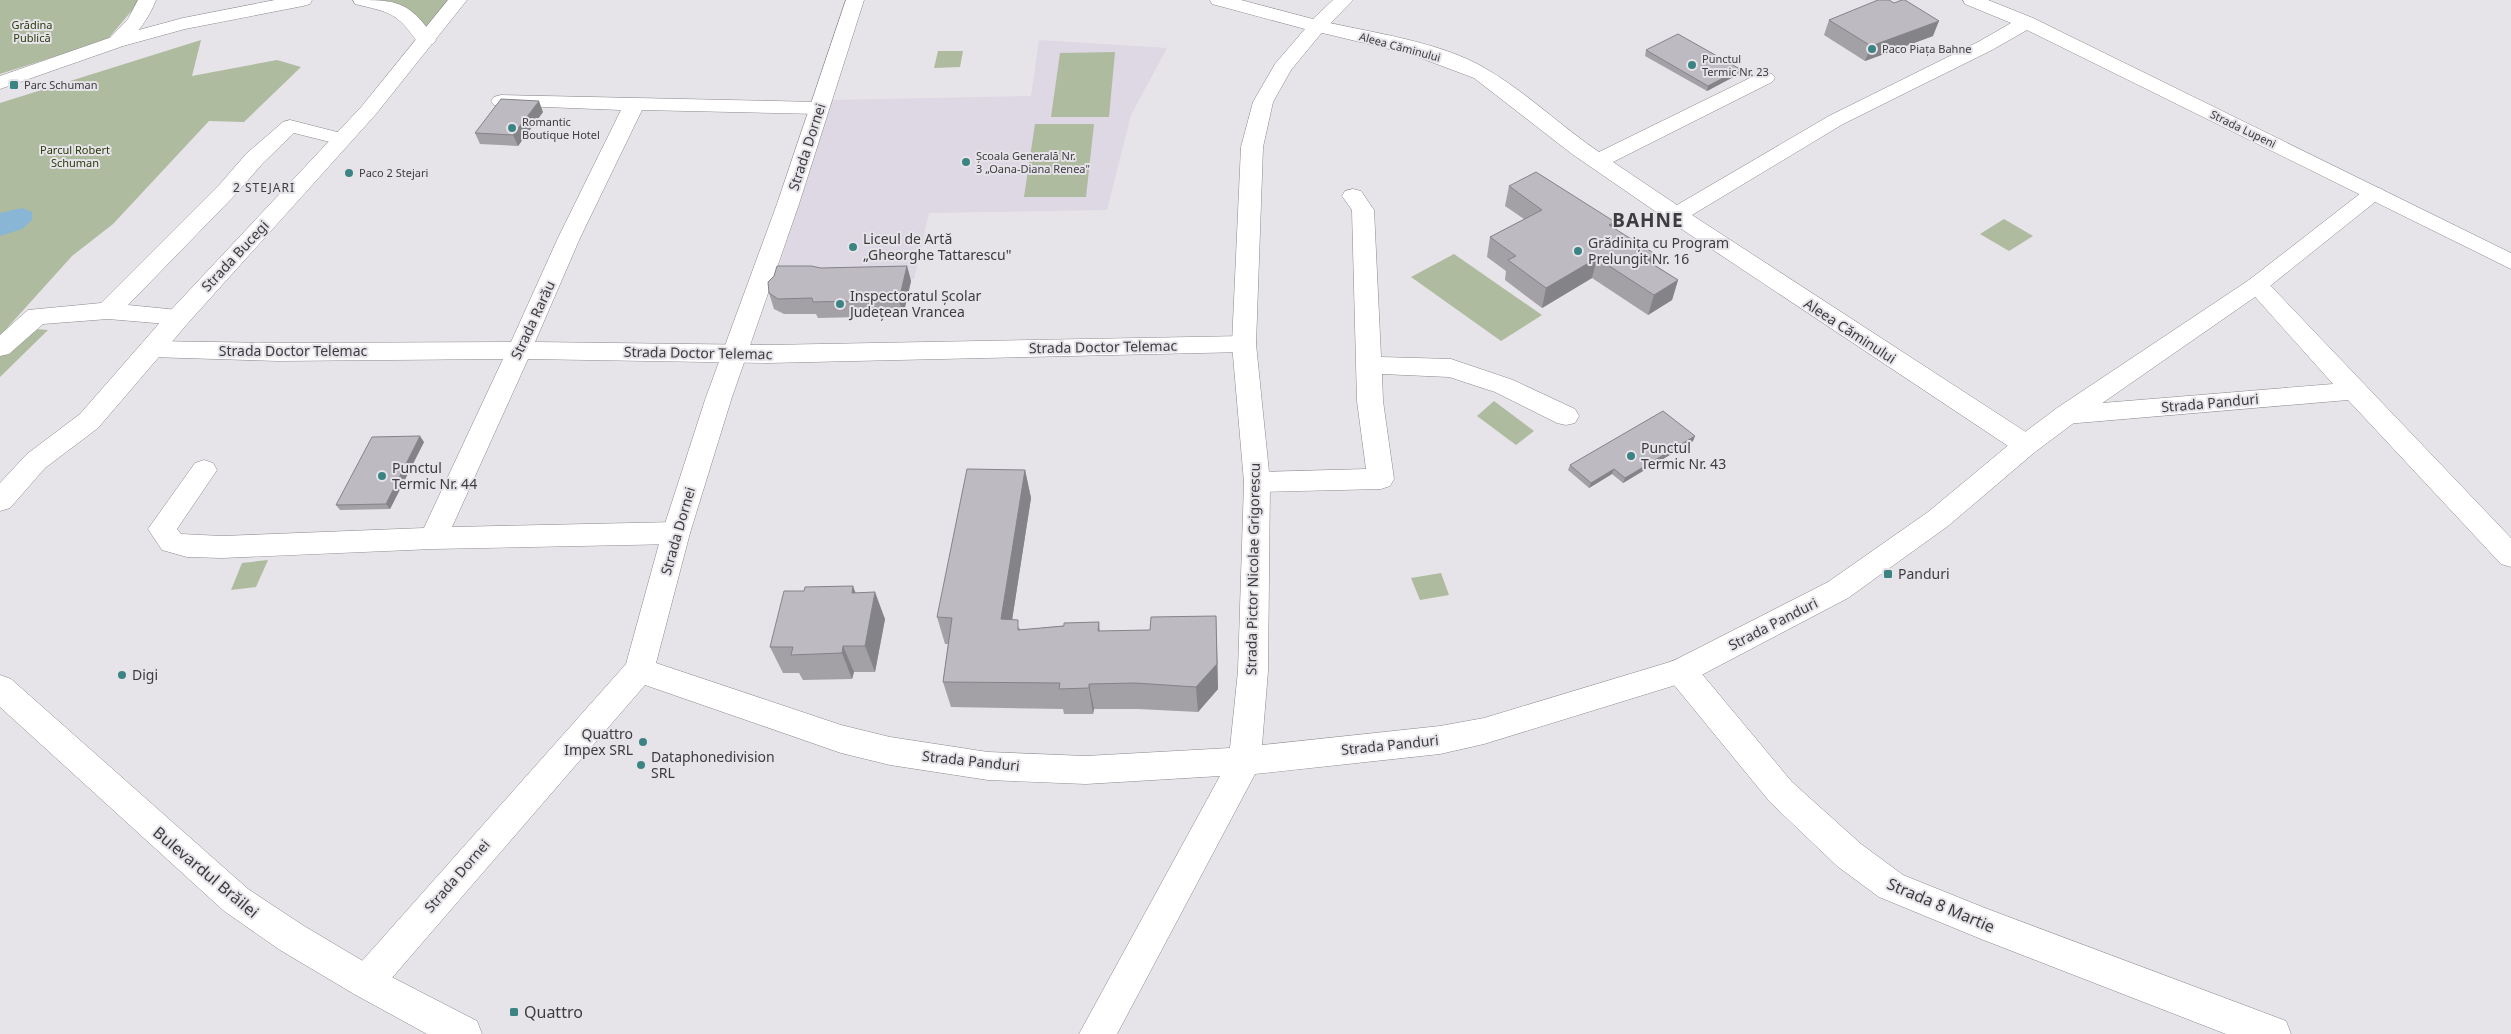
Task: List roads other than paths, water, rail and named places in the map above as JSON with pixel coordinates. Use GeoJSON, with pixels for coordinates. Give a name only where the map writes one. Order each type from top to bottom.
{"type":"FeatureCollection","features":[{"type":"Feature","properties":{"kind":"street"},"geometry":{"type":"LineString","coordinates":[[116,42],[140,18],[147,0]]}},
{"type":"Feature","properties":{"kind":"street"},"geometry":{"type":"LineString","coordinates":[[0,83],[116,42],[183,24],[303,0]]}},
{"type":"Feature","properties":{"kind":"street"},"geometry":{"type":"LineString","coordinates":[[362,0],[387,6],[399,12],[414,23],[426,40]]}},
{"type":"Feature","properties":{"kind":"street","name":"Strada Bucegi"},"geometry":{"type":"LineString","coordinates":[[0,501],[36,461],[89,421],[179,317],[342,139],[458,0]]}},
{"type":"Feature","properties":{"kind":"street","name":"Strada Dornei"},"geometry":{"type":"LineString","coordinates":[[366,982],[639,670],[676,533],[718,400],[736,354],[855,0]]}},
{"type":"Feature","properties":{"kind":"street","name":"Aleea Căminului"},"geometry":{"type":"LineString","coordinates":[[1220,0],[1416,49],[1481,74],[1597,161],[1676,215],[2026,445]]}},
{"type":"Feature","properties":{"kind":"street","name":"Strada Pictor Nicolae Grigorescu"},"geometry":{"type":"LineString","coordinates":[[1097,1034],[1245,761],[1253,671],[1257,482],[1244,344],[1252,147],[1263,102],[1282,68],[1318,26],[1344,0]]}},
{"type":"Feature","properties":{"kind":"street","name":"Strada Lupeni"},"geometry":{"type":"LineString","coordinates":[[1972,0],[2026,22],[2511,262]]}},
{"type":"Feature","properties":{"kind":"street"},"geometry":{"type":"LineString","coordinates":[[1676,215],[1836,120],[1985,46],[2026,22]]}},
{"type":"Feature","properties":{"kind":"street"},"geometry":{"type":"LineString","coordinates":[[1597,161],[1765,78]]}},
{"type":"Feature","properties":{"kind":"street"},"geometry":{"type":"LineString","coordinates":[[501,101],[819,108]]}},
{"type":"Feature","properties":{"kind":"street","name":"Strada Rarău"},"geometry":{"type":"LineString","coordinates":[[433,538],[569,238],[635,103]]}},
{"type":"Feature","properties":{"kind":"street"},"geometry":{"type":"LineString","coordinates":[[108,311],[228,189],[255,158],[290,126],[342,139]]}},
{"type":"Feature","properties":{"kind":"street","name":"Strada Panduri"},"geometry":{"type":"LineString","coordinates":[[639,670],[841,739],[890,751],[988,766],[1086,770],[1245,761],[1440,740],[1484,731],[1681,670],[1838,590],[1938,520],[2026,445],[2066,414],[2257,285],[2374,194]]}},
{"type":"Feature","properties":{"kind":"street"},"geometry":{"type":"LineString","coordinates":[[1257,482],[1381,479],[1370,401],[1363,210],[1353,196]]}},
{"type":"Feature","properties":{"kind":"street"},"geometry":{"type":"LineString","coordinates":[[2257,285],[2354,391],[2509,550]]}},
{"type":"Feature","properties":{"kind":"street"},"geometry":{"type":"LineString","coordinates":[[0,348],[37,316],[108,311],[179,317]]}},
{"type":"Feature","properties":{"kind":"street","name":"Strada Doctor Telemac"},"geometry":{"type":"LineString","coordinates":[[151,349],[278,352],[519,350],[736,354],[1244,344]]}},
{"type":"Feature","properties":{"kind":"street"},"geometry":{"type":"LineString","coordinates":[[1368,365],[1451,368],[1504,386],[1566,416]]}},
{"type":"Feature","properties":{"kind":"street","name":"Strada Panduri"},"geometry":{"type":"LineString","coordinates":[[2066,414],[2354,391]]}},
{"type":"Feature","properties":{"kind":"street"},"geometry":{"type":"LineString","coordinates":[[0,478],[36,461]]}},
{"type":"Feature","properties":{"kind":"street"},"geometry":{"type":"LineString","coordinates":[[204,470],[162,529],[172,542],[187,546],[222,547],[433,538],[676,533]]}},
{"type":"Feature","properties":{"kind":"street","name":"Strada 8 Martie"},"geometry":{"type":"LineString","coordinates":[[1681,670],[1781,792],[1848,855],[1891,886],[1980,923],[2273,1034]]}},
{"type":"Feature","properties":{"kind":"street","name":"Bulevardul Brăilei"},"geometry":{"type":"LineString","coordinates":[[0,688],[236,900],[292,938],[366,982],[464,1034]]}},
{"type":"Feature","properties":{"kind":"water"},"geometry":{"type":"Polygon","coordinates":[[[22,208],[32,212],[32,220],[22,229],[0,236],[0,213],[22,208]]]}},
{"type":"Feature","properties":{"kind":"place","name":"Paco Piața Bahne"},"geometry":{"type":"Point","coordinates":[1872,49]}},
{"type":"Feature","properties":{"kind":"place","name":"Punctul Termic Nr. 23"},"geometry":{"type":"Point","coordinates":[1692,65]}},
{"type":"Feature","properties":{"kind":"place","name":"Parc Schuman"},"geometry":{"type":"Point","coordinates":[14,85]}},
{"type":"Feature","properties":{"kind":"place","name":"Romantic Boutique Hotel"},"geometry":{"type":"Point","coordinates":[512,128]}},
{"type":"Feature","properties":{"kind":"place","name":"Școala Generală Nr. 3 „Oana-Diana Renea\""},"geometry":{"type":"Point","coordinates":[966,162]}},
{"type":"Feature","properties":{"kind":"place","name":"Paco 2 Stejari"},"geometry":{"type":"Point","coordinates":[349,173]}},
{"type":"Feature","properties":{"kind":"place","name":"Liceul de Artă „Gheorghe Tattarescu\""},"geometry":{"type":"Point","coordinates":[853,247]}},
{"type":"Feature","properties":{"kind":"place","name":"Grădinița cu Program Prelungit Nr. 16"},"geometry":{"type":"Point","coordinates":[1578,251]}},
{"type":"Feature","properties":{"kind":"place","name":"Inspectoratul Școlar Județean Vrancea"},"geometry":{"type":"Point","coordinates":[840,304]}},
{"type":"Feature","properties":{"kind":"place","name":"Punctul Termic Nr. 43"},"geometry":{"type":"Point","coordinates":[1631,456]}},
{"type":"Feature","properties":{"kind":"place","name":"Punctul Termic Nr. 44"},"geometry":{"type":"Point","coordinates":[382,476]}},
{"type":"Feature","properties":{"kind":"place","name":"Panduri"},"geometry":{"type":"Point","coordinates":[1888,574]}},
{"type":"Feature","properties":{"kind":"place","name":"Digi"},"geometry":{"type":"Point","coordinates":[122,675]}},
{"type":"Feature","properties":{"kind":"place","name":"Quattro Impex SRL"},"geometry":{"type":"Point","coordinates":[643,742]}},
{"type":"Feature","properties":{"kind":"place","name":"Dataphonedivision SRL"},"geometry":{"type":"Point","coordinates":[641,765]}},
{"type":"Feature","properties":{"kind":"place","name":"Quattro"},"geometry":{"type":"Point","coordinates":[514,1012]}},
{"type":"Feature","properties":{"kind":"district","name":"2 STEJARI"},"geometry":{"type":"Point","coordinates":[264,188]}},
{"type":"Feature","properties":{"kind":"district","name":"BAHNE"},"geometry":{"type":"Point","coordinates":[1648,220]}},
{"type":"Feature","properties":{"kind":"park label","name":"Grădina Publică"},"geometry":{"type":"Point","coordinates":[32,31]}},
{"type":"Feature","properties":{"kind":"park label","name":"Parcul Robert Schuman"},"geometry":{"type":"Point","coordinates":[75,156]}}]}
